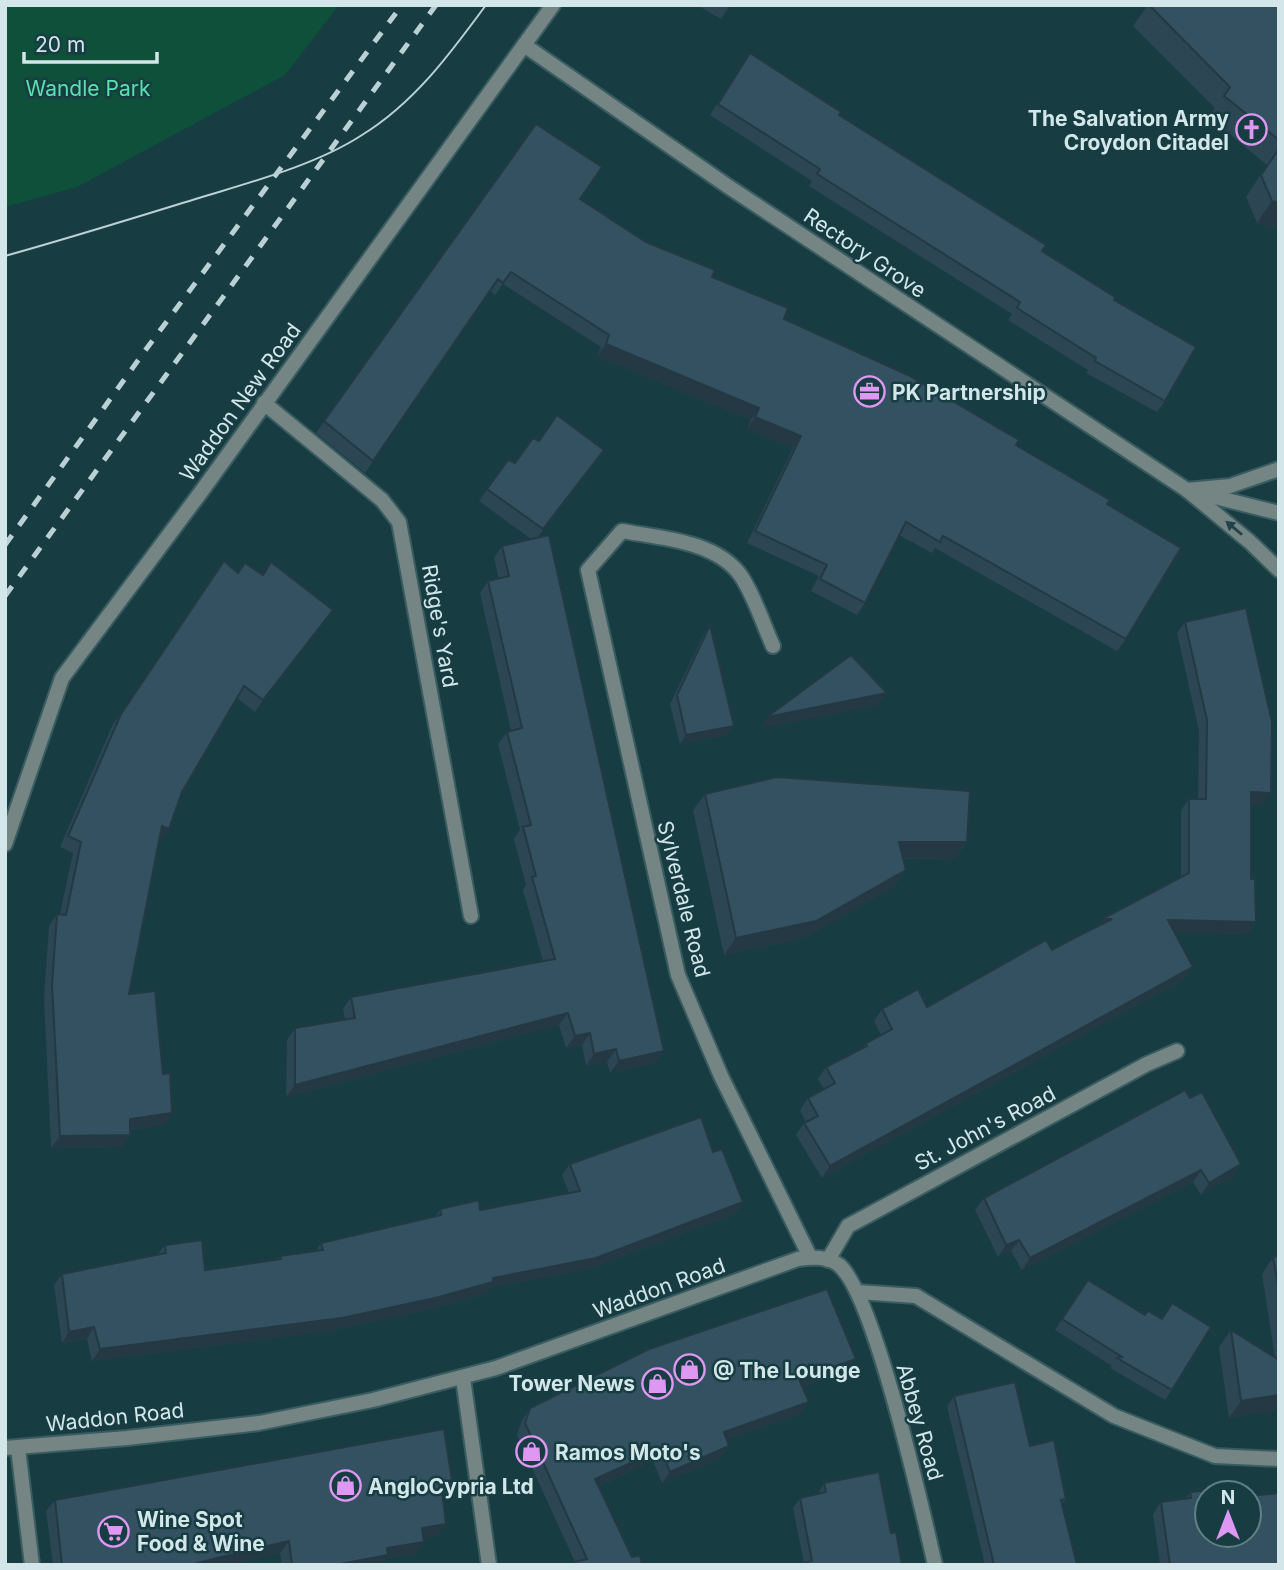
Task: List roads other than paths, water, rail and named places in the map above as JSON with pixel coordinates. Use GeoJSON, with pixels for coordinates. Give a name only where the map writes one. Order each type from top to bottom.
{"type":"FeatureCollection","features":[{"type":"Feature","properties":{"kind":"street","name":"Waddon New Road"},"geometry":{"type":"LineString","coordinates":[[5,844],[62,678],[553,5]]}},
{"type":"Feature","properties":{"kind":"street","name":"Rectory Grove"},"geometry":{"type":"LineString","coordinates":[[524,45],[729,187],[1187,490],[1279,570]]}},
{"type":"Feature","properties":{"kind":"street","name":"Ridge's Yard"},"geometry":{"type":"LineString","coordinates":[[264,403],[382,500],[400,522],[471,916]]}},
{"type":"Feature","properties":{"kind":"street"},"geometry":{"type":"LineString","coordinates":[[1187,490],[1230,486],[1279,469]]}},
{"type":"Feature","properties":{"kind":"street","name":"Rectory Grove"},"geometry":{"type":"LineString","coordinates":[[1187,490],[1279,513]]}},
{"type":"Feature","properties":{"kind":"street","name":"Sylverdale Road"},"geometry":{"type":"LineString","coordinates":[[772,646],[740,575],[710,551],[622,531],[588,570],[678,975],[721,1076],[810,1257]]}},
{"type":"Feature","properties":{"kind":"street","name":"St. John's Road"},"geometry":{"type":"LineString","coordinates":[[828,1259],[848,1226],[1147,1064],[1177,1051]]}},
{"type":"Feature","properties":{"kind":"street","name":"Waddon Road"},"geometry":{"type":"LineString","coordinates":[[12,1448],[259,1423],[463,1378],[652,1314],[798,1259],[828,1259]]}},
{"type":"Feature","properties":{"kind":"street"},"geometry":{"type":"LineString","coordinates":[[828,1259],[839,1265],[857,1292],[916,1296],[1126,1421],[1215,1456],[1279,1458]]}},
{"type":"Feature","properties":{"kind":"street","name":"Abbey Road"},"geometry":{"type":"LineString","coordinates":[[857,1292],[895,1407],[936,1565]]}},
{"type":"Feature","properties":{"kind":"street"},"geometry":{"type":"LineString","coordinates":[[463,1378],[489,1565]]}},
{"type":"Feature","properties":{"kind":"street"},"geometry":{"type":"LineString","coordinates":[[12,1448],[32,1565]]}},
{"type":"Feature","properties":{"kind":"tram line"},"geometry":{"type":"LineString","coordinates":[[5,256],[261,179],[344,146],[381,122],[415,93],[486,5]]}},
{"type":"Feature","properties":{"kind":"railway"},"geometry":{"type":"LineString","coordinates":[[5,545],[147,348],[402,5]]}},
{"type":"Feature","properties":{"kind":"railway"},"geometry":{"type":"LineString","coordinates":[[5,596],[436,5]]}},
{"type":"Feature","properties":{"kind":"place","name":"The Salvation Army Croydon Citadel"},"geometry":{"type":"Point","coordinates":[1252,130]}},
{"type":"Feature","properties":{"kind":"place","name":"PK Partnership"},"geometry":{"type":"Point","coordinates":[869,392]}},
{"type":"Feature","properties":{"kind":"place","name":"@ The Lounge"},"geometry":{"type":"Point","coordinates":[690,1370]}},
{"type":"Feature","properties":{"kind":"place","name":"Tower News"},"geometry":{"type":"Point","coordinates":[658,1383]}},
{"type":"Feature","properties":{"kind":"place","name":"Ramos Moto's"},"geometry":{"type":"Point","coordinates":[532,1452]}},
{"type":"Feature","properties":{"kind":"place","name":"AngloCypria Ltd"},"geometry":{"type":"Point","coordinates":[345,1486]}},
{"type":"Feature","properties":{"kind":"place","name":"Wine Spot Food & Wine"},"geometry":{"type":"Point","coordinates":[114,1531]}},
{"type":"Feature","properties":{"kind":"park label","name":"Wandle Park"},"geometry":{"type":"Point","coordinates":[88,88]}}]}
